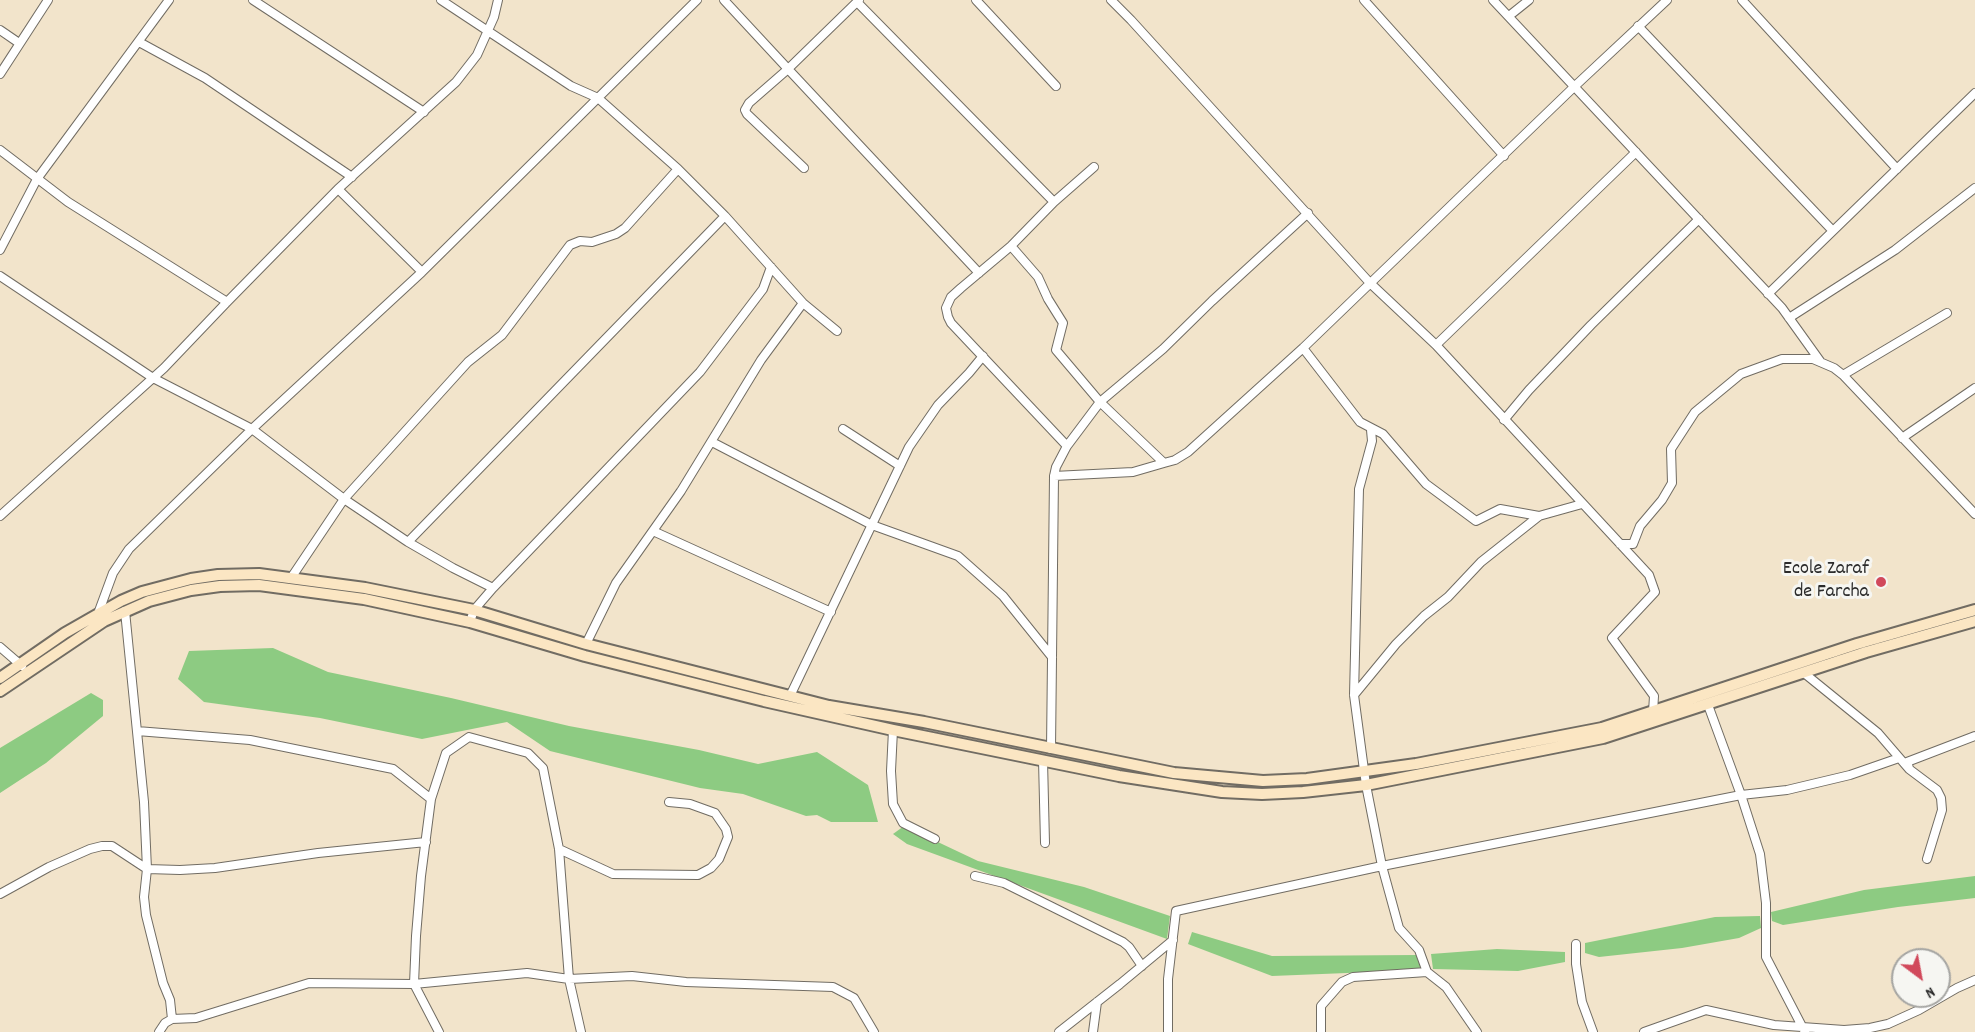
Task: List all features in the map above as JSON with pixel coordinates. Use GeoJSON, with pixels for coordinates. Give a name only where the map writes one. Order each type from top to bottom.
{"type":"FeatureCollection","features":[{"type":"Feature","properties":{"kind":"street"},"geometry":{"type":"LineString","coordinates":[[0,74],[48,0]]}},
{"type":"Feature","properties":{"kind":"street"},"geometry":{"type":"LineString","coordinates":[[0,250],[37,179],[169,0]]}},
{"type":"Feature","properties":{"kind":"street"},"geometry":{"type":"LineString","coordinates":[[253,0],[424,112]]}},
{"type":"Feature","properties":{"kind":"street"},"geometry":{"type":"LineString","coordinates":[[441,0],[571,86],[598,98],[725,216],[803,303],[837,332]]}},
{"type":"Feature","properties":{"kind":"street"},"geometry":{"type":"LineString","coordinates":[[0,516],[153,378],[338,189],[456,82],[477,55],[498,0]]}},
{"type":"Feature","properties":{"kind":"street"},"geometry":{"type":"LineString","coordinates":[[102,616],[113,573],[129,549],[252,429],[422,272],[697,0]]}},
{"type":"Feature","properties":{"kind":"street"},"geometry":{"type":"LineString","coordinates":[[724,0],[979,273]]}},
{"type":"Feature","properties":{"kind":"street"},"geometry":{"type":"LineString","coordinates":[[976,0],[1056,86]]}},
{"type":"Feature","properties":{"kind":"street"},"geometry":{"type":"LineString","coordinates":[[1111,0],[1370,283],[1436,345],[1649,575],[1656,592],[1612,638],[1654,696],[1653,712]]}},
{"type":"Feature","properties":{"kind":"street"},"geometry":{"type":"LineString","coordinates":[[1364,0],[1504,156]]}},
{"type":"Feature","properties":{"kind":"street"},"geometry":{"type":"LineString","coordinates":[[1493,0],[1768,294],[1789,318],[1821,362]]}},
{"type":"Feature","properties":{"kind":"street"},"geometry":{"type":"LineString","coordinates":[[1509,16],[1529,0]]}},
{"type":"Feature","properties":{"kind":"street"},"geometry":{"type":"LineString","coordinates":[[1054,477],[1133,472],[1175,460],[1188,452],[1303,348],[1575,86],[1668,0]]}},
{"type":"Feature","properties":{"kind":"street"},"geometry":{"type":"LineString","coordinates":[[1742,0],[1897,169]]}},
{"type":"Feature","properties":{"kind":"street"},"geometry":{"type":"LineString","coordinates":[[804,168],[745,110],[749,103],[788,69],[858,1],[1054,202]]}},
{"type":"Feature","properties":{"kind":"street"},"geometry":{"type":"LineString","coordinates":[[1638,26],[1832,230]]}},
{"type":"Feature","properties":{"kind":"street"},"geometry":{"type":"LineString","coordinates":[[0,30],[19,44]]}},
{"type":"Feature","properties":{"kind":"street"},"geometry":{"type":"LineString","coordinates":[[139,42],[205,78],[352,177]]}},
{"type":"Feature","properties":{"kind":"street"},"geometry":{"type":"LineString","coordinates":[[1768,294],[1975,93]]}},
{"type":"Feature","properties":{"kind":"street"},"geometry":{"type":"LineString","coordinates":[[0,150],[78,208],[226,302]]}},
{"type":"Feature","properties":{"kind":"street"},"geometry":{"type":"LineString","coordinates":[[1436,345],[1636,152]]}},
{"type":"Feature","properties":{"kind":"street"},"geometry":{"type":"LineString","coordinates":[[1067,446],[951,323],[946,313],[951,297],[1011,246],[1054,202],[1094,166]]}},
{"type":"Feature","properties":{"kind":"street"},"geometry":{"type":"LineString","coordinates":[[291,578],[344,499],[468,362],[502,335],[570,245],[580,241],[592,242],[606,238],[625,228],[678,170]]}},
{"type":"Feature","properties":{"kind":"street"},"geometry":{"type":"LineString","coordinates":[[1789,318],[1895,250],[1975,188]]}},
{"type":"Feature","properties":{"kind":"street"},"geometry":{"type":"LineString","coordinates":[[338,189],[422,272]]}},
{"type":"Feature","properties":{"kind":"street"},"geometry":{"type":"LineString","coordinates":[[1051,750],[1054,477],[1056,467],[1067,446],[1100,402],[1163,349],[1308,213]]}},
{"type":"Feature","properties":{"kind":"street"},"geometry":{"type":"LineString","coordinates":[[408,542],[725,216]]}},
{"type":"Feature","properties":{"kind":"street"},"geometry":{"type":"LineString","coordinates":[[1504,420],[1529,390],[1591,325],[1699,219]]}},
{"type":"Feature","properties":{"kind":"street"},"geometry":{"type":"LineString","coordinates":[[1011,246],[1038,277],[1063,323],[1056,351],[1100,402],[1164,463]]}},
{"type":"Feature","properties":{"kind":"street"},"geometry":{"type":"LineString","coordinates":[[470,622],[474,610],[493,588],[700,372],[763,289],[771,267]]}},
{"type":"Feature","properties":{"kind":"street"},"geometry":{"type":"LineString","coordinates":[[0,276],[153,378],[252,429],[344,499],[408,542],[493,588]]}},
{"type":"Feature","properties":{"kind":"street"},"geometry":{"type":"LineString","coordinates":[[586,644],[616,583],[712,442],[761,360],[803,303]]}},
{"type":"Feature","properties":{"kind":"street"},"geometry":{"type":"LineString","coordinates":[[1843,375],[1947,314]]}},
{"type":"Feature","properties":{"kind":"street"},"geometry":{"type":"LineString","coordinates":[[1303,348],[1360,422],[1371,430],[1383,434],[1426,484],[1476,521],[1500,509],[1539,516]]}},
{"type":"Feature","properties":{"kind":"street"},"geometry":{"type":"LineString","coordinates":[[790,696],[909,447],[938,405],[983,356]]}},
{"type":"Feature","properties":{"kind":"street"},"geometry":{"type":"LineString","coordinates":[[1620,544],[1633,544],[1640,526],[1662,500],[1672,483],[1671,449],[1685,425],[1709,399],[1741,374],[1782,359],[1813,359],[1843,375],[1975,514]]}},
{"type":"Feature","properties":{"kind":"street"},"geometry":{"type":"LineString","coordinates":[[1902,438],[1975,388]]}},
{"type":"Feature","properties":{"kind":"street"},"geometry":{"type":"LineString","coordinates":[[843,429],[900,466]]}},
{"type":"Feature","properties":{"kind":"street"},"geometry":{"type":"LineString","coordinates":[[1371,430],[1372,441],[1359,489],[1354,695],[1366,770],[1366,786],[1382,866],[1399,928],[1419,951],[1427,972],[1446,987],[1477,1032]]}},
{"type":"Feature","properties":{"kind":"street"},"geometry":{"type":"LineString","coordinates":[[712,442],[872,525],[958,556],[1003,596],[1052,657]]}},
{"type":"Feature","properties":{"kind":"street"},"geometry":{"type":"LineString","coordinates":[[1354,695],[1396,644],[1424,616],[1448,597],[1481,562],[1539,516],[1582,504]]}},
{"type":"Feature","properties":{"kind":"street"},"geometry":{"type":"LineString","coordinates":[[653,531],[831,612]]}},
{"type":"Feature","properties":{"kind":"street"},"geometry":{"type":"LineString","coordinates":[[0,678],[23,668],[142,592],[191,579],[218,575],[259,574],[365,588],[474,610],[586,644],[828,706],[924,722],[1051,750],[1174,773],[1263,781],[1307,779],[1416,764],[1602,728],[1929,627],[1975,621]]}},
{"type":"Feature","properties":{"kind":"street"},"geometry":{"type":"LineString","coordinates":[[102,616],[191,590],[220,586],[258,585],[364,599],[470,622],[585,656],[893,730],[1177,786],[1262,794],[1366,786],[1603,738],[1804,673],[1975,610]]}},
{"type":"Feature","properties":{"kind":"street"},"geometry":{"type":"LineString","coordinates":[[125,611],[144,802],[147,869],[144,897],[146,915],[163,983],[170,1000],[172,1019]]}},
{"type":"Feature","properties":{"kind":"street"},"geometry":{"type":"LineString","coordinates":[[0,647],[23,668]]}},
{"type":"Feature","properties":{"kind":"street"},"geometry":{"type":"LineString","coordinates":[[0,691],[23,668]]}},
{"type":"Feature","properties":{"kind":"street"},"geometry":{"type":"LineString","coordinates":[[1804,673],[1878,733],[1909,770],[1937,790],[1941,798],[1942,810],[1927,859]]}},
{"type":"Feature","properties":{"kind":"street"},"geometry":{"type":"LineString","coordinates":[[1708,705],[1742,795],[1760,854],[1766,903],[1766,957],[1803,1029]]}},
{"type":"Feature","properties":{"kind":"street"},"geometry":{"type":"LineString","coordinates":[[893,730],[891,771],[893,804],[903,823],[935,839]]}},
{"type":"Feature","properties":{"kind":"street"},"geometry":{"type":"LineString","coordinates":[[137,731],[250,740],[393,768],[431,799]]}},
{"type":"Feature","properties":{"kind":"street"},"geometry":{"type":"LineString","coordinates":[[1909,770],[1907,762],[1975,736]]}},
{"type":"Feature","properties":{"kind":"street"},"geometry":{"type":"LineString","coordinates":[[439,1032],[414,984],[416,926],[431,799],[446,753],[469,737],[528,753],[543,768],[559,849],[569,979],[581,1032]]}},
{"type":"Feature","properties":{"kind":"street"},"geometry":{"type":"LineString","coordinates":[[1168,1032],[1168,990],[1176,911],[1382,866],[1742,795],[1787,790],[1850,775],[1899,758]]}},
{"type":"Feature","properties":{"kind":"street"},"geometry":{"type":"LineString","coordinates":[[1043,760],[1044,843]]}},
{"type":"Feature","properties":{"kind":"street"},"geometry":{"type":"LineString","coordinates":[[559,849],[604,872],[613,874],[698,875],[711,868],[719,859],[728,837],[726,829],[715,813],[690,804],[669,802]]}},
{"type":"Feature","properties":{"kind":"street"},"geometry":{"type":"LineString","coordinates":[[0,894],[49,867],[102,846],[112,846],[147,869],[215,868],[318,853],[426,842]]}},
{"type":"Feature","properties":{"kind":"street"},"geometry":{"type":"LineString","coordinates":[[975,876],[1004,883],[1123,942],[1142,966]]}},
{"type":"Feature","properties":{"kind":"street"},"geometry":{"type":"LineString","coordinates":[[1059,1032],[1173,940]]}},
{"type":"Feature","properties":{"kind":"street"},"geometry":{"type":"LineString","coordinates":[[1576,944],[1576,964],[1582,1002],[1593,1032]]}},
{"type":"Feature","properties":{"kind":"street"},"geometry":{"type":"LineString","coordinates":[[1321,1032],[1321,1006],[1342,982],[1353,977],[1427,972]]}},
{"type":"Feature","properties":{"kind":"street"},"geometry":{"type":"LineString","coordinates":[[159,1032],[165,1023],[172,1019],[196,1018],[309,983],[414,984],[528,973],[569,979],[632,976],[686,982],[833,987],[854,998],[874,1032]]}},
{"type":"Feature","properties":{"kind":"street"},"geometry":{"type":"LineString","coordinates":[[1644,1032],[1706,1010],[1803,1029],[1870,1028],[1888,1024],[1975,980]]}},
{"type":"Feature","properties":{"kind":"street"},"geometry":{"type":"LineString","coordinates":[[1093,1032],[1097,1002]]}},
{"type":"Feature","properties":{"kind":"green space"},"geometry":{"type":"Polygon","coordinates":[[[273,648],[328,672],[569,726],[699,750],[758,764],[817,752],[868,785],[878,822],[831,822],[817,815],[806,816],[743,794],[700,788],[550,751],[507,722],[422,739],[320,718],[204,702],[178,679],[189,651],[273,648]]]}},
{"type":"Feature","properties":{"kind":"green space"},"geometry":{"type":"Polygon","coordinates":[[[91,693],[103,700],[103,716],[46,763],[0,793],[0,748],[91,693]]]}},
{"type":"Feature","properties":{"kind":"green space"},"geometry":{"type":"Polygon","coordinates":[[[904,826],[978,861],[1084,887],[1170,916],[1167,939],[907,844],[893,834],[904,826]]]}},
{"type":"Feature","properties":{"kind":"green space"},"geometry":{"type":"Polygon","coordinates":[[[1975,876],[1975,898],[1898,907],[1783,925],[1772,921],[1771,912],[1864,890],[1975,876]]]}},
{"type":"Feature","properties":{"kind":"green space"},"geometry":{"type":"Polygon","coordinates":[[[1760,916],[1761,928],[1739,938],[1682,948],[1599,957],[1585,953],[1585,943],[1715,917],[1760,916]]]}},
{"type":"Feature","properties":{"kind":"green space"},"geometry":{"type":"Polygon","coordinates":[[[1192,932],[1272,956],[1416,955],[1422,970],[1272,976],[1188,944],[1192,932]]]}},
{"type":"Feature","properties":{"kind":"green space"},"geometry":{"type":"Polygon","coordinates":[[[1497,949],[1565,952],[1565,962],[1518,971],[1433,969],[1431,954],[1497,949]]]}},
{"type":"Feature","properties":{"kind":"place","name":"Ecole Zaraf de Farcha"},"geometry":{"type":"Point","coordinates":[1881,582]}}]}
